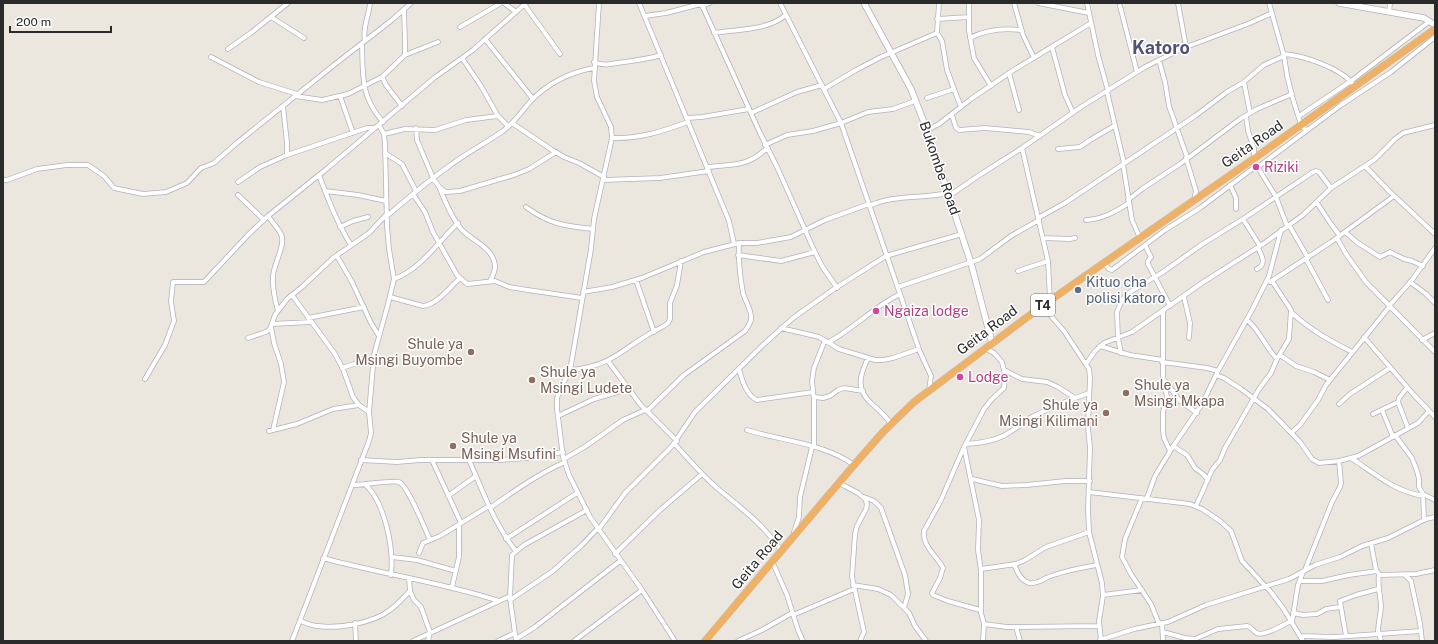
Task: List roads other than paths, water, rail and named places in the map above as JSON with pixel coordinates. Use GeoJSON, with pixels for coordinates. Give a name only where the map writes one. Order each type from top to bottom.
{"type":"FeatureCollection","features":[{"type":"Feature","properties":{"kind":"highway","name":"Geita Road"},"geometry":{"type":"LineString","coordinates":[[705,641],[854,465],[891,424],[914,402],[1050,300],[1194,201],[1255,163],[1304,128],[1353,84],[1435,29]]}},
{"type":"Feature","properties":{"kind":"main road","name":"Bukombe Road"},"geometry":{"type":"LineString","coordinates":[[864,3],[911,89],[927,130],[971,263],[992,343]]}},
{"type":"Feature","properties":{"kind":"main road"},"geometry":{"type":"LineString","coordinates":[[1339,3],[1418,17],[1430,21],[1435,25]]}},
{"type":"Feature","properties":{"kind":"street"},"geometry":{"type":"LineString","coordinates":[[228,49],[247,36],[288,3]]}},
{"type":"Feature","properties":{"kind":"street"},"geometry":{"type":"LineString","coordinates":[[292,641],[301,621],[323,558],[353,485],[369,441],[371,433],[369,412],[374,363],[379,336],[394,278],[388,249],[384,134],[381,123],[365,94],[364,86],[363,34],[370,3]]}},
{"type":"Feature","properties":{"kind":"street"},"geometry":{"type":"LineString","coordinates":[[3,180],[7,180],[37,168],[67,165],[88,165],[104,176],[114,188],[143,194],[166,192],[187,184],[201,168],[214,163],[411,3]]}},
{"type":"Feature","properties":{"kind":"street"},"geometry":{"type":"LineString","coordinates":[[460,27],[501,3]]}},
{"type":"Feature","properties":{"kind":"street"},"geometry":{"type":"LineString","coordinates":[[504,3],[516,12]]}},
{"type":"Feature","properties":{"kind":"street"},"geometry":{"type":"LineString","coordinates":[[599,3],[594,62],[595,89],[610,122],[612,138],[593,229],[591,249],[570,370],[557,398],[562,452],[569,475],[587,510],[615,554],[642,590],[675,641]]}},
{"type":"Feature","properties":{"kind":"street"},"geometry":{"type":"LineString","coordinates":[[419,553],[423,543],[440,536],[564,461],[623,420],[646,410],[684,374],[745,331],[751,320],[738,265],[737,244],[708,169],[639,3]]}},
{"type":"Feature","properties":{"kind":"street"},"geometry":{"type":"LineString","coordinates":[[645,16],[710,3]]}},
{"type":"Feature","properties":{"kind":"street"},"geometry":{"type":"LineString","coordinates":[[780,3],[841,123],[854,157],[886,256],[930,376],[929,390]]}},
{"type":"Feature","properties":{"kind":"street"},"geometry":{"type":"LineString","coordinates":[[939,3],[937,32],[942,41],[947,70],[961,107]]}},
{"type":"Feature","properties":{"kind":"street"},"geometry":{"type":"LineString","coordinates":[[969,3],[970,38],[974,58],[991,86]]}},
{"type":"Feature","properties":{"kind":"street"},"geometry":{"type":"LineString","coordinates":[[1014,3],[1021,30],[1034,58]]}},
{"type":"Feature","properties":{"kind":"street"},"geometry":{"type":"LineString","coordinates":[[1038,3],[1089,13]]}},
{"type":"Feature","properties":{"kind":"street"},"geometry":{"type":"LineString","coordinates":[[1087,3],[1123,164],[1132,220],[1140,238]]}},
{"type":"Feature","properties":{"kind":"street"},"geometry":{"type":"LineString","coordinates":[[1178,3],[1186,47]]}},
{"type":"Feature","properties":{"kind":"street"},"geometry":{"type":"LineString","coordinates":[[1270,3],[1284,55],[1292,94],[1304,128],[1391,72],[1435,37]]}},
{"type":"Feature","properties":{"kind":"street"},"geometry":{"type":"LineString","coordinates":[[1389,12],[1390,3]]}},
{"type":"Feature","properties":{"kind":"street"},"geometry":{"type":"LineString","coordinates":[[145,379],[165,346],[174,321],[172,301],[173,282],[204,282],[268,216],[434,78],[462,58],[525,4],[560,54]]}},
{"type":"Feature","properties":{"kind":"street"},"geometry":{"type":"LineString","coordinates":[[701,4],[815,252],[822,266],[837,288]]}},
{"type":"Feature","properties":{"kind":"street"},"geometry":{"type":"LineString","coordinates":[[1120,6],[1137,72]]}},
{"type":"Feature","properties":{"kind":"street"},"geometry":{"type":"LineString","coordinates":[[404,10],[406,42],[404,55]]}},
{"type":"Feature","properties":{"kind":"street"},"geometry":{"type":"LineString","coordinates":[[583,292],[612,287],[636,280],[704,252],[737,244],[757,243],[791,237],[825,220],[876,203],[905,197],[949,194],[1137,72],[1186,47],[1250,23],[1272,13]]}},
{"type":"Feature","properties":{"kind":"street"},"geometry":{"type":"LineString","coordinates":[[714,33],[753,28],[779,20],[786,15]]}},
{"type":"Feature","properties":{"kind":"street"},"geometry":{"type":"LineString","coordinates":[[271,17],[304,38]]}},
{"type":"Feature","properties":{"kind":"street"},"geometry":{"type":"LineString","coordinates":[[937,19],[969,17]]}},
{"type":"Feature","properties":{"kind":"street"},"geometry":{"type":"LineString","coordinates":[[1299,116],[1353,84],[1430,21]]}},
{"type":"Feature","properties":{"kind":"street"},"geometry":{"type":"LineString","coordinates":[[927,130],[939,124],[1008,73],[1091,23]]}},
{"type":"Feature","properties":{"kind":"street"},"geometry":{"type":"LineString","coordinates":[[970,38],[996,29],[1006,28],[1021,30]]}},
{"type":"Feature","properties":{"kind":"street"},"geometry":{"type":"LineString","coordinates":[[612,138],[646,136],[688,120],[750,111],[797,92],[823,87],[891,52],[937,32]]}},
{"type":"Feature","properties":{"kind":"street"},"geometry":{"type":"LineString","coordinates":[[485,39],[533,99]]}},
{"type":"Feature","properties":{"kind":"street"},"geometry":{"type":"LineString","coordinates":[[211,57],[259,82],[296,95],[322,100],[348,94],[382,77],[404,55],[438,42]]}},
{"type":"Feature","properties":{"kind":"street"},"geometry":{"type":"LineString","coordinates":[[1052,47],[1065,95],[1073,113]]}},
{"type":"Feature","properties":{"kind":"street"},"geometry":{"type":"LineString","coordinates":[[594,62],[605,66],[624,62],[642,61],[661,55]]}},
{"type":"Feature","properties":{"kind":"street"},"geometry":{"type":"LineString","coordinates":[[898,287],[971,263],[988,255],[1011,236],[1065,203],[1177,128],[1227,92],[1244,82],[1264,66],[1284,55],[1301,56],[1320,63],[1342,75],[1353,84]]}},
{"type":"Feature","properties":{"kind":"street"},"geometry":{"type":"LineString","coordinates":[[462,58],[481,86],[498,116],[508,126]]}},
{"type":"Feature","properties":{"kind":"street"},"geometry":{"type":"LineString","coordinates":[[1159,60],[1169,106],[1187,158],[1196,191],[1194,201]]}},
{"type":"Feature","properties":{"kind":"street"},"geometry":{"type":"LineString","coordinates":[[248,338],[266,332],[272,325],[278,311],[292,295],[336,256],[369,232],[387,215],[451,164],[512,123],[533,99],[547,87],[569,74],[594,68]]}},
{"type":"Feature","properties":{"kind":"street"},"geometry":{"type":"LineString","coordinates":[[1008,73],[1019,110]]}},
{"type":"Feature","properties":{"kind":"street"},"geometry":{"type":"LineString","coordinates":[[382,77],[386,85],[402,106]]}},
{"type":"Feature","properties":{"kind":"street"},"geometry":{"type":"LineString","coordinates":[[1244,82],[1248,114],[1248,131],[1254,148],[1255,163],[1276,197],[1288,226],[1307,258],[1328,300]]}},
{"type":"Feature","properties":{"kind":"street"},"geometry":{"type":"LineString","coordinates":[[926,98],[954,90]]}},
{"type":"Feature","properties":{"kind":"street"},"geometry":{"type":"LineString","coordinates":[[1086,220],[1106,216],[1248,114],[1292,94]]}},
{"type":"Feature","properties":{"kind":"street"},"geometry":{"type":"LineString","coordinates":[[340,96],[353,133]]}},
{"type":"Feature","properties":{"kind":"street"},"geometry":{"type":"LineString","coordinates":[[512,123],[540,143],[564,157],[579,163],[603,178],[660,178],[740,164],[754,158],[766,146],[787,136],[813,131],[841,123],[868,112],[893,109],[915,101]]}},
{"type":"Feature","properties":{"kind":"street"},"geometry":{"type":"LineString","coordinates":[[283,106],[287,155]]}},
{"type":"Feature","properties":{"kind":"street"},"geometry":{"type":"LineString","coordinates":[[952,114],[956,128],[959,130],[984,128],[1029,132],[1040,136]]}},
{"type":"Feature","properties":{"kind":"street"},"geometry":{"type":"LineString","coordinates":[[384,134],[416,128],[435,130],[466,120],[498,116]]}},
{"type":"Feature","properties":{"kind":"street"},"geometry":{"type":"LineString","coordinates":[[1086,364],[1095,351],[1104,343],[1132,332],[1288,226],[1317,203],[1331,188],[1366,166],[1403,133],[1435,125]]}},
{"type":"Feature","properties":{"kind":"street"},"geometry":{"type":"LineString","coordinates":[[1058,150],[1080,147],[1114,126]]}},
{"type":"Feature","properties":{"kind":"street"},"geometry":{"type":"LineString","coordinates":[[238,182],[260,167],[287,155],[367,128],[375,128]]}},
{"type":"Feature","properties":{"kind":"street"},"geometry":{"type":"LineString","coordinates":[[416,128],[417,140],[433,178],[440,188],[452,215],[462,230],[480,244],[492,257],[496,268],[490,281]]}},
{"type":"Feature","properties":{"kind":"street"},"geometry":{"type":"LineString","coordinates":[[1022,148],[1048,261],[1050,300]]}},
{"type":"Feature","properties":{"kind":"street"},"geometry":{"type":"LineString","coordinates":[[440,188],[446,192],[460,192],[530,169],[556,152]]}},
{"type":"Feature","properties":{"kind":"street"},"geometry":{"type":"LineString","coordinates":[[385,153],[402,164],[433,232],[460,278],[467,284],[495,281],[509,287],[582,298]]}},
{"type":"Feature","properties":{"kind":"street"},"geometry":{"type":"LineString","coordinates":[[1104,263],[1108,269],[1112,270],[1145,245],[1200,208],[1255,163]]}},
{"type":"Feature","properties":{"kind":"street"},"geometry":{"type":"LineString","coordinates":[[1366,166],[1394,196],[1435,234]]}},
{"type":"Feature","properties":{"kind":"street"},"geometry":{"type":"LineString","coordinates":[[1121,353],[1118,338],[1117,312],[1122,300],[1127,294],[1154,278],[1201,245],[1276,197],[1284,190],[1316,171],[1331,188]]}},
{"type":"Feature","properties":{"kind":"street"},"geometry":{"type":"LineString","coordinates":[[319,175],[340,227],[351,245]]}},
{"type":"Feature","properties":{"kind":"street"},"geometry":{"type":"LineString","coordinates":[[1230,185],[1236,198],[1236,209]]}},
{"type":"Feature","properties":{"kind":"street"},"geometry":{"type":"LineString","coordinates":[[325,192],[358,195],[386,201]]}},
{"type":"Feature","properties":{"kind":"street"},"geometry":{"type":"LineString","coordinates":[[238,194],[264,220]]}},
{"type":"Feature","properties":{"kind":"street"},"geometry":{"type":"LineString","coordinates":[[1265,285],[1272,282],[1338,237],[1394,196]]}},
{"type":"Feature","properties":{"kind":"street"},"geometry":{"type":"LineString","coordinates":[[1317,203],[1331,224],[1346,254],[1366,282],[1435,352]]}},
{"type":"Feature","properties":{"kind":"street"},"geometry":{"type":"LineString","coordinates":[[526,207],[539,217],[560,225],[593,229]]}},
{"type":"Feature","properties":{"kind":"street"},"geometry":{"type":"LineString","coordinates":[[268,216],[281,234],[283,241],[275,263],[273,277],[274,298],[278,311]]}},
{"type":"Feature","properties":{"kind":"street"},"geometry":{"type":"LineString","coordinates":[[340,227],[353,221],[368,217]]}},
{"type":"Feature","properties":{"kind":"street"},"geometry":{"type":"LineString","coordinates":[[1243,219],[1259,247],[1262,256],[1262,267],[1257,269]]}},
{"type":"Feature","properties":{"kind":"street"},"geometry":{"type":"LineString","coordinates":[[394,278],[403,275],[412,269],[458,223]]}},
{"type":"Feature","properties":{"kind":"street"},"geometry":{"type":"LineString","coordinates":[[1147,498],[1155,476],[1173,446],[1197,413],[1265,285],[1281,230]]}},
{"type":"Feature","properties":{"kind":"street"},"geometry":{"type":"LineString","coordinates":[[1345,232],[1358,243],[1380,257],[1390,252],[1423,266]]}},
{"type":"Feature","properties":{"kind":"street"},"geometry":{"type":"LineString","coordinates":[[413,641],[499,601],[510,598],[553,571],[582,545],[598,528],[625,493],[676,442],[696,412],[793,318],[886,256],[962,234]]}},
{"type":"Feature","properties":{"kind":"street"},"geometry":{"type":"LineString","coordinates":[[1043,238],[1075,238]]}},
{"type":"Feature","properties":{"kind":"street"},"geometry":{"type":"LineString","coordinates":[[1145,245],[1151,257],[1148,264],[1170,306]]}},
{"type":"Feature","properties":{"kind":"street"},"geometry":{"type":"LineString","coordinates":[[1291,433],[1300,425],[1330,380],[1423,266],[1434,250]]}},
{"type":"Feature","properties":{"kind":"street"},"geometry":{"type":"LineString","coordinates":[[738,255],[781,260],[815,252]]}},
{"type":"Feature","properties":{"kind":"street"},"geometry":{"type":"LineString","coordinates":[[336,256],[352,282],[370,322],[379,336]]}},
{"type":"Feature","properties":{"kind":"street"},"geometry":{"type":"LineString","coordinates":[[570,370],[586,369],[608,361],[666,325],[669,321],[670,303],[677,285],[681,261]]}},
{"type":"Feature","properties":{"kind":"street"},"geometry":{"type":"LineString","coordinates":[[1018,271],[1048,261]]}},
{"type":"Feature","properties":{"kind":"street"},"geometry":{"type":"LineString","coordinates":[[390,297],[423,306],[429,306],[460,278]]}},
{"type":"Feature","properties":{"kind":"street"},"geometry":{"type":"LineString","coordinates":[[636,280],[654,332]]}},
{"type":"Feature","properties":{"kind":"street"},"geometry":{"type":"LineString","coordinates":[[1272,282],[1291,312],[1302,323],[1323,337],[1352,352]]}},
{"type":"Feature","properties":{"kind":"street"},"geometry":{"type":"LineString","coordinates":[[1410,282],[1425,293],[1435,303]]}},
{"type":"Feature","properties":{"kind":"street"},"geometry":{"type":"LineString","coordinates":[[829,342],[850,329],[881,304],[900,294]]}},
{"type":"Feature","properties":{"kind":"street"},"geometry":{"type":"LineString","coordinates":[[292,295],[335,354],[353,397],[359,405],[369,412]]}},
{"type":"Feature","properties":{"kind":"street"},"geometry":{"type":"LineString","coordinates":[[1184,297],[1190,323],[1189,338]]}},
{"type":"Feature","properties":{"kind":"street"},"geometry":{"type":"LineString","coordinates":[[1042,306],[1064,331],[1089,369],[1088,427],[1090,448],[1090,481],[1088,509],[1089,532],[1103,595],[1099,626],[1100,640],[1134,629],[1161,624],[1206,605],[1289,579],[1314,565],[1340,557],[1355,549],[1395,535],[1424,520],[1435,517]]}},
{"type":"Feature","properties":{"kind":"street"},"geometry":{"type":"LineString","coordinates":[[272,325],[310,320],[364,307]]}},
{"type":"Feature","properties":{"kind":"street"},"geometry":{"type":"LineString","coordinates":[[1163,311],[1162,361],[1163,380],[1167,397],[1163,416],[1164,438],[1170,451]]}},
{"type":"Feature","properties":{"kind":"street"},"geometry":{"type":"LineString","coordinates":[[1196,506],[1208,480],[1254,398],[1271,373],[1276,359],[1289,339],[1291,312]]}},
{"type":"Feature","properties":{"kind":"street"},"geometry":{"type":"LineString","coordinates":[[1247,320],[1255,327],[1276,359]]}},
{"type":"Feature","properties":{"kind":"street"},"geometry":{"type":"LineString","coordinates":[[272,325],[274,343],[281,364],[284,382],[271,430],[297,424],[333,409],[359,405]]}},
{"type":"Feature","properties":{"kind":"street"},"geometry":{"type":"LineString","coordinates":[[781,328],[825,340],[839,349],[868,358],[883,360],[919,349]]}},
{"type":"Feature","properties":{"kind":"street"},"geometry":{"type":"LineString","coordinates":[[1422,340],[1435,332]]}},
{"type":"Feature","properties":{"kind":"street"},"geometry":{"type":"LineString","coordinates":[[1364,337],[1407,388],[1435,417]]}},
{"type":"Feature","properties":{"kind":"street"},"geometry":{"type":"LineString","coordinates":[[793,536],[799,517],[800,497],[813,447],[814,397],[812,381],[814,368],[825,340]]}},
{"type":"Feature","properties":{"kind":"street"},"geometry":{"type":"LineString","coordinates":[[1100,346],[1130,356],[1207,368],[1217,373],[1268,409],[1291,433],[1312,459],[1323,463],[1358,456],[1418,423],[1429,411]]}},
{"type":"Feature","properties":{"kind":"street"},"geometry":{"type":"LineString","coordinates":[[980,610],[933,595],[932,593],[940,578],[943,568],[923,535],[948,486],[965,445],[984,409],[1004,388],[1004,370],[1002,362],[994,353],[984,348]]}},
{"type":"Feature","properties":{"kind":"street"},"geometry":{"type":"LineString","coordinates":[[1280,355],[1296,366],[1314,372],[1330,380]]}},
{"type":"Feature","properties":{"kind":"street"},"geometry":{"type":"LineString","coordinates":[[868,358],[861,373],[860,380],[863,391],[871,403],[886,415],[891,424]]}},
{"type":"Feature","properties":{"kind":"street"},"geometry":{"type":"LineString","coordinates":[[608,361],[628,389],[676,442],[702,474],[755,519],[770,534],[782,550]]}},
{"type":"Feature","properties":{"kind":"street"},"geometry":{"type":"LineString","coordinates":[[342,368],[354,364],[374,363]]}},
{"type":"Feature","properties":{"kind":"street"},"geometry":{"type":"LineString","coordinates":[[1339,404],[1350,394],[1390,368]]}},
{"type":"Feature","properties":{"kind":"street"},"geometry":{"type":"LineString","coordinates":[[739,369],[747,391],[757,400],[813,392]]}},
{"type":"Feature","properties":{"kind":"street"},"geometry":{"type":"LineString","coordinates":[[1004,370],[1022,379],[1047,382],[1075,398]]}},
{"type":"Feature","properties":{"kind":"street"},"geometry":{"type":"LineString","coordinates":[[1163,380],[1180,401],[1197,413]]}},
{"type":"Feature","properties":{"kind":"street"},"geometry":{"type":"LineString","coordinates":[[814,397],[823,398],[830,396],[838,390],[844,388],[863,391]]}},
{"type":"Feature","properties":{"kind":"street"},"geometry":{"type":"LineString","coordinates":[[1373,414],[1398,402],[1399,398],[1407,388]]}},
{"type":"Feature","properties":{"kind":"street"},"geometry":{"type":"LineString","coordinates":[[558,416],[594,399],[628,389]]}},
{"type":"Feature","properties":{"kind":"street"},"geometry":{"type":"LineString","coordinates":[[965,445],[998,438],[1031,418],[1089,393]]}},
{"type":"Feature","properties":{"kind":"street"},"geometry":{"type":"LineString","coordinates":[[1398,402],[1408,428]]}},
{"type":"Feature","properties":{"kind":"street"},"geometry":{"type":"LineString","coordinates":[[1382,410],[1394,436],[1414,463],[1423,495],[1424,520]]}},
{"type":"Feature","properties":{"kind":"street"},"geometry":{"type":"LineString","coordinates":[[747,430],[813,447],[844,457],[854,465]]}},
{"type":"Feature","properties":{"kind":"street"},"geometry":{"type":"LineString","coordinates":[[965,445],[980,520],[978,550],[981,569],[980,610],[984,624],[983,641]]}},
{"type":"Feature","properties":{"kind":"street"},"geometry":{"type":"LineString","coordinates":[[1173,446],[1187,455],[1196,468],[1208,480]]}},
{"type":"Feature","properties":{"kind":"street"},"geometry":{"type":"LineString","coordinates":[[361,460],[397,462],[527,458],[562,452]]}},
{"type":"Feature","properties":{"kind":"street"},"geometry":{"type":"LineString","coordinates":[[1351,458],[1386,483],[1405,492],[1423,495],[1435,500]]}},
{"type":"Feature","properties":{"kind":"street"},"geometry":{"type":"LineString","coordinates":[[432,460],[460,524],[459,550],[452,587]]}},
{"type":"Feature","properties":{"kind":"street"},"geometry":{"type":"LineString","coordinates":[[469,460],[489,507],[506,539],[516,551]]}},
{"type":"Feature","properties":{"kind":"street"},"geometry":{"type":"LineString","coordinates":[[1291,621],[1300,581],[1340,487],[1339,461]]}},
{"type":"Feature","properties":{"kind":"street"},"geometry":{"type":"LineString","coordinates":[[615,554],[659,511],[702,474]]}},
{"type":"Feature","properties":{"kind":"street"},"geometry":{"type":"LineString","coordinates":[[448,496],[476,476]]}},
{"type":"Feature","properties":{"kind":"street"},"geometry":{"type":"LineString","coordinates":[[972,479],[1002,486],[1028,485],[1065,480],[1090,481]]}},
{"type":"Feature","properties":{"kind":"street"},"geometry":{"type":"LineString","coordinates":[[353,485],[393,481],[405,486],[430,540]]}},
{"type":"Feature","properties":{"kind":"street"},"geometry":{"type":"LineString","coordinates":[[839,483],[863,497],[874,501],[881,508],[905,575],[908,594],[904,608]]}},
{"type":"Feature","properties":{"kind":"street"},"geometry":{"type":"LineString","coordinates":[[365,484],[375,498],[381,511],[389,538],[392,557],[391,575]]}},
{"type":"Feature","properties":{"kind":"street"},"geometry":{"type":"LineString","coordinates":[[1089,492],[1190,504],[1196,506],[1220,522],[1231,531],[1242,561],[1266,585],[1291,621],[1302,641]]}},
{"type":"Feature","properties":{"kind":"street"},"geometry":{"type":"LineString","coordinates":[[506,539],[577,493]]}},
{"type":"Feature","properties":{"kind":"street"},"geometry":{"type":"LineString","coordinates":[[862,640],[864,625],[853,587],[852,556],[857,526],[867,504],[863,497]]}},
{"type":"Feature","properties":{"kind":"street"},"geometry":{"type":"LineString","coordinates":[[1142,498],[1128,529],[1122,554],[1124,562],[1151,604],[1161,624],[1164,641]]}},
{"type":"Feature","properties":{"kind":"street"},"geometry":{"type":"LineString","coordinates":[[587,510],[524,545],[512,555],[510,598],[516,640],[620,561]]}},
{"type":"Feature","properties":{"kind":"street"},"geometry":{"type":"LineString","coordinates":[[981,569],[1014,564],[1025,560],[1046,546],[1089,532]]}},
{"type":"Feature","properties":{"kind":"street"},"geometry":{"type":"LineString","coordinates":[[1371,543],[1378,572],[1378,588],[1381,608],[1378,623],[1381,641]]}},
{"type":"Feature","properties":{"kind":"street"},"geometry":{"type":"LineString","coordinates":[[392,557],[417,560],[456,572]]}},
{"type":"Feature","properties":{"kind":"street"},"geometry":{"type":"LineString","coordinates":[[323,558],[391,575],[452,587],[499,601]]}},
{"type":"Feature","properties":{"kind":"street"},"geometry":{"type":"LineString","coordinates":[[772,561],[787,595],[792,614],[803,641]]}},
{"type":"Feature","properties":{"kind":"street"},"geometry":{"type":"LineString","coordinates":[[1014,564],[1022,578],[1028,583],[1035,583],[1072,570],[1097,565]]}},
{"type":"Feature","properties":{"kind":"street"},"geometry":{"type":"LineString","coordinates":[[1300,581],[1322,581],[1349,575],[1378,572],[1383,575],[1405,575],[1435,570]]}},
{"type":"Feature","properties":{"kind":"street"},"geometry":{"type":"LineString","coordinates":[[1405,575],[1411,581],[1422,639],[1427,641]]}},
{"type":"Feature","properties":{"kind":"street"},"geometry":{"type":"LineString","coordinates":[[409,578],[410,591],[414,600],[421,607],[430,632],[428,641]]}},
{"type":"Feature","properties":{"kind":"street"},"geometry":{"type":"LineString","coordinates":[[738,641],[792,614],[853,587],[868,587],[891,595],[909,613],[926,641]]}},
{"type":"Feature","properties":{"kind":"street"},"geometry":{"type":"LineString","coordinates":[[1346,636],[1340,607],[1341,600],[1378,588]]}},
{"type":"Feature","properties":{"kind":"street"},"geometry":{"type":"LineString","coordinates":[[574,641],[642,590]]}},
{"type":"Feature","properties":{"kind":"street"},"geometry":{"type":"LineString","coordinates":[[1103,595],[1142,590]]}},
{"type":"Feature","properties":{"kind":"street"},"geometry":{"type":"LineString","coordinates":[[301,621],[316,626],[330,627],[373,619],[399,603],[410,591]]}},
{"type":"Feature","properties":{"kind":"street"},"geometry":{"type":"LineString","coordinates":[[1293,613],[1303,615],[1317,614],[1326,609],[1340,607]]}},
{"type":"Feature","properties":{"kind":"street"},"geometry":{"type":"LineString","coordinates":[[1163,632],[1193,640],[1218,629],[1246,626],[1249,626],[1257,634],[1260,634],[1291,621]]}},
{"type":"Feature","properties":{"kind":"street"},"geometry":{"type":"LineString","coordinates":[[355,623],[356,641]]}},
{"type":"Feature","properties":{"kind":"street"},"geometry":{"type":"LineString","coordinates":[[984,624],[991,626],[1016,627],[1053,627],[1067,625],[1099,626]]}},
{"type":"Feature","properties":{"kind":"street"},"geometry":{"type":"LineString","coordinates":[[1016,627],[1020,641]]}},
{"type":"Feature","properties":{"kind":"street"},"geometry":{"type":"LineString","coordinates":[[1300,636],[1346,636],[1421,631]]}},
{"type":"Feature","properties":{"kind":"street"},"geometry":{"type":"LineString","coordinates":[[498,641],[515,633]]}},
{"type":"Feature","properties":{"kind":"place","name":"Riziki"},"geometry":{"type":"Point","coordinates":[1256,167]}},
{"type":"Feature","properties":{"kind":"place","name":"Kituo cha polisi katoro"},"geometry":{"type":"Point","coordinates":[1078,290]}},
{"type":"Feature","properties":{"kind":"place","name":"Ngaiza lodge"},"geometry":{"type":"Point","coordinates":[876,311]}},
{"type":"Feature","properties":{"kind":"place","name":"Shule ya Msingi Buyombe"},"geometry":{"type":"Point","coordinates":[471,352]}},
{"type":"Feature","properties":{"kind":"place","name":"Lodge"},"geometry":{"type":"Point","coordinates":[960,377]}},
{"type":"Feature","properties":{"kind":"place","name":"Shule ya Msingi Ludete"},"geometry":{"type":"Point","coordinates":[532,380]}},
{"type":"Feature","properties":{"kind":"place","name":"Shule ya Msingi Mkapa"},"geometry":{"type":"Point","coordinates":[1126,393]}},
{"type":"Feature","properties":{"kind":"place","name":"Shule ya Msingi Kilimani"},"geometry":{"type":"Point","coordinates":[1106,413]}},
{"type":"Feature","properties":{"kind":"place","name":"Shule ya Msingi Msufini"},"geometry":{"type":"Point","coordinates":[453,446]}},
{"type":"Feature","properties":{"kind":"district","name":"Katoro"},"geometry":{"type":"Point","coordinates":[1161,48]}}]}
